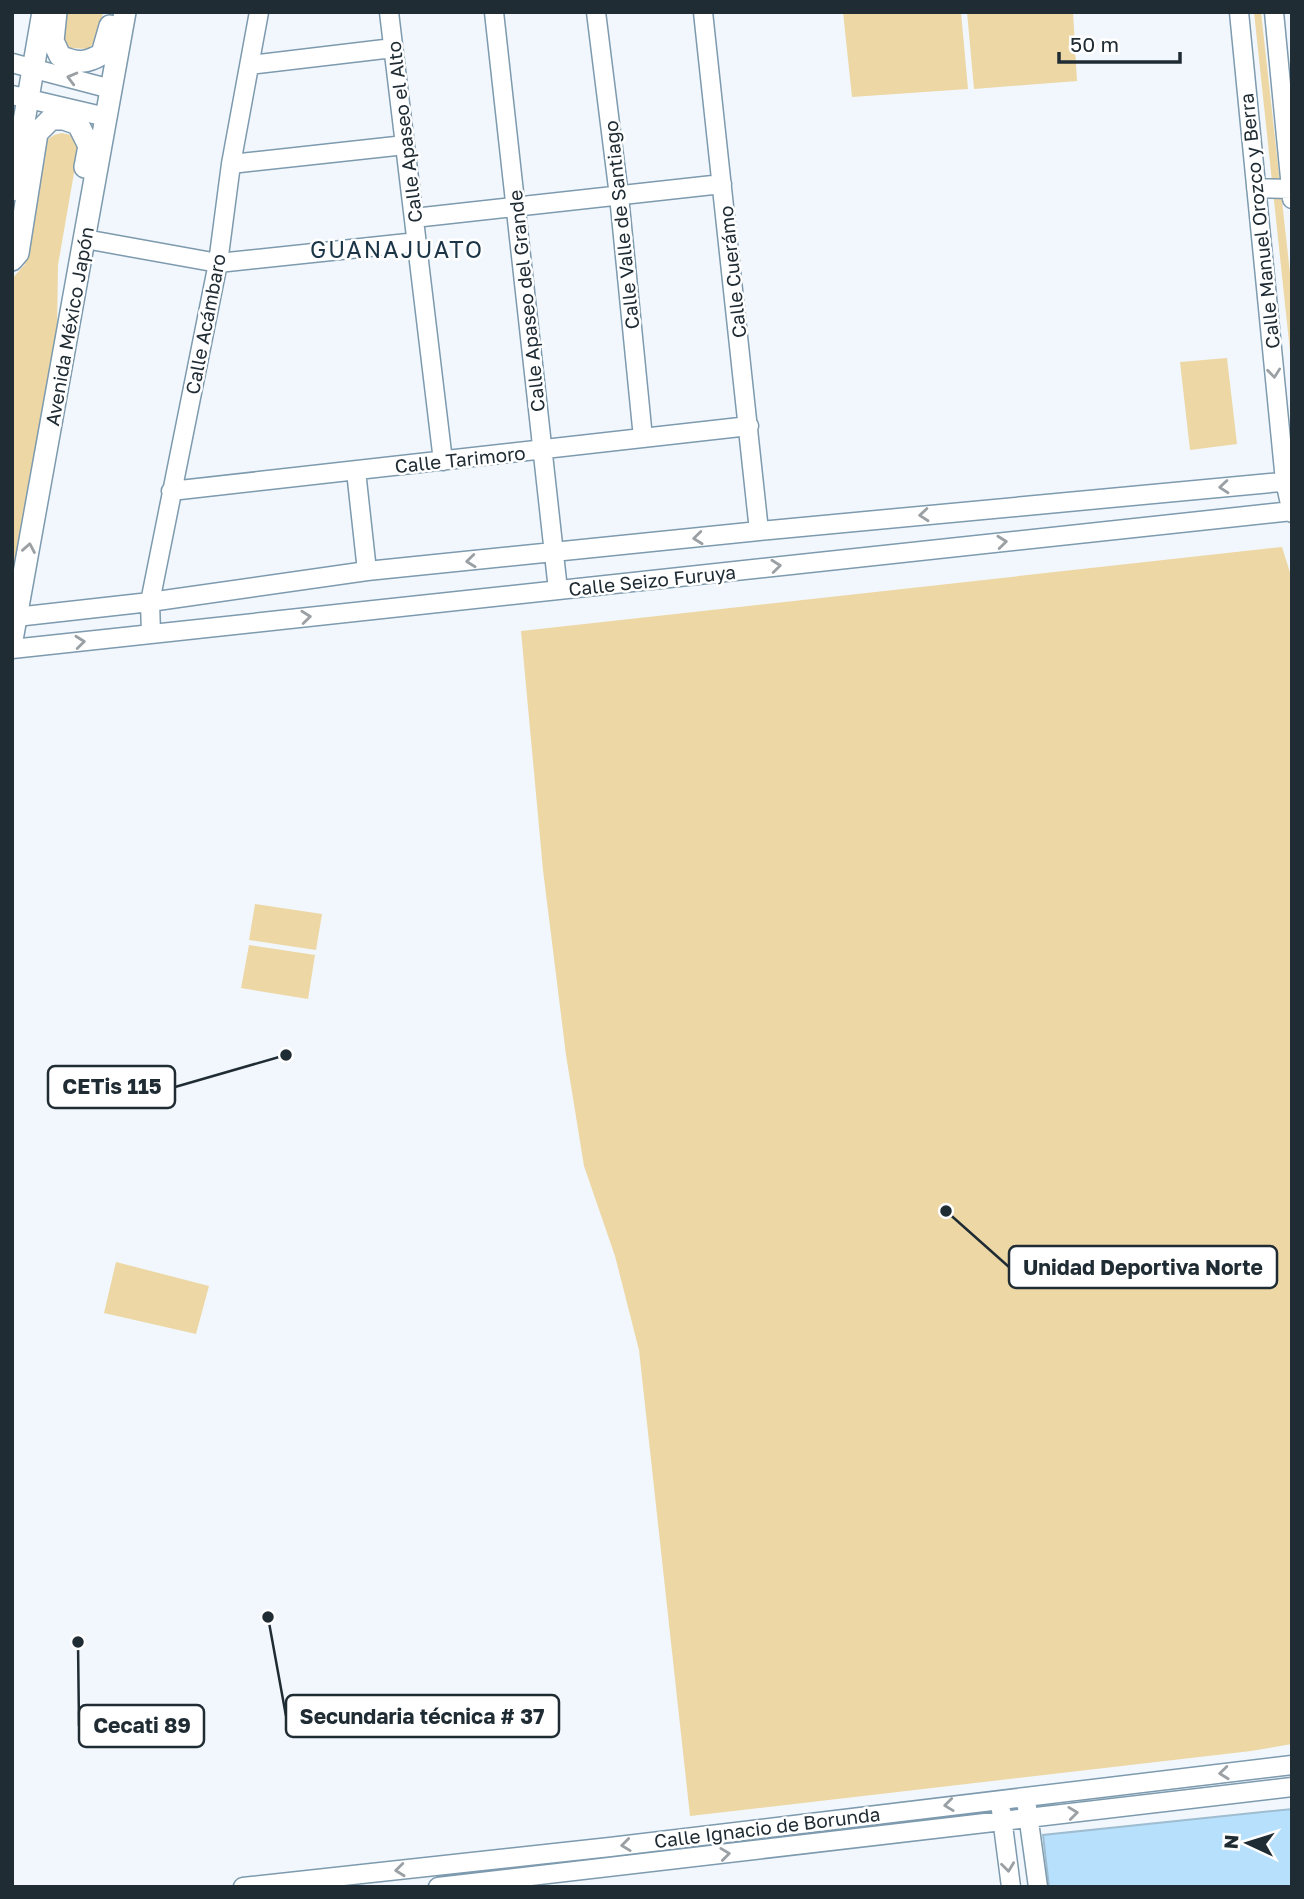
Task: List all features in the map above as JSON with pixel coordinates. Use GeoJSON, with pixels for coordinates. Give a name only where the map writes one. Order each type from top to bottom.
{"type":"FeatureCollection","features":[{"type":"Feature","properties":{"kind":"main road"},"geometry":{"type":"LineString","coordinates":[[12,190],[20,97],[34,68],[43,12]]}},
{"type":"Feature","properties":{"kind":"main road"},"geometry":{"type":"LineString","coordinates":[[56,12],[53,41],[60,56],[72,61],[89,62],[102,54],[113,12]]}},
{"type":"Feature","properties":{"kind":"main road","name":"Avenida México Japón"},"geometry":{"type":"LineString","coordinates":[[12,640],[125,12]]}},
{"type":"Feature","properties":{"kind":"main road"},"geometry":{"type":"LineString","coordinates":[[12,260],[18,253],[37,133],[51,119],[64,119],[78,124],[89,146],[68,264],[70,315]]}},
{"type":"Feature","properties":{"kind":"street","name":"Calle Acámbaro"},"geometry":{"type":"LineString","coordinates":[[151,634],[150,603],[218,263],[231,164],[259,12]]}},
{"type":"Feature","properties":{"kind":"street","name":"Calle Apaseo el Alto"},"geometry":{"type":"LineString","coordinates":[[389,12],[443,461]]}},
{"type":"Feature","properties":{"kind":"street","name":"Calle Apaseo del Grande"},"geometry":{"type":"LineString","coordinates":[[494,12],[558,590]]}},
{"type":"Feature","properties":{"kind":"street","name":"Calle Valle de Santiago"},"geometry":{"type":"LineString","coordinates":[[596,12],[619,196],[643,438]]}},
{"type":"Feature","properties":{"kind":"street","name":"Calle Cuerámo"},"geometry":{"type":"LineString","coordinates":[[703,12],[759,531]]}},
{"type":"Feature","properties":{"kind":"street","name":"Calle Manuel Orozco y Berra"},"geometry":{"type":"LineString","coordinates":[[1238,12],[1292,511]]}},
{"type":"Feature","properties":{"kind":"street","name":"Calle Manuel Orozco y Berra"},"geometry":{"type":"LineString","coordinates":[[1274,12],[1287,92],[1291,192]]}},
{"type":"Feature","properties":{"kind":"street"},"geometry":{"type":"LineString","coordinates":[[250,65],[393,48]]}},
{"type":"Feature","properties":{"kind":"street"},"geometry":{"type":"LineString","coordinates":[[12,63],[111,89]]}},
{"type":"Feature","properties":{"kind":"street"},"geometry":{"type":"LineString","coordinates":[[20,97],[106,117]]}},
{"type":"Feature","properties":{"kind":"street"},"geometry":{"type":"LineString","coordinates":[[231,164],[405,145]]}},
{"type":"Feature","properties":{"kind":"street"},"geometry":{"type":"LineString","coordinates":[[414,218],[722,184]]}},
{"type":"Feature","properties":{"kind":"street"},"geometry":{"type":"LineString","coordinates":[[1256,188],[1291,192]]}},
{"type":"Feature","properties":{"kind":"street"},"geometry":{"type":"LineString","coordinates":[[85,239],[218,263],[417,242]]}},
{"type":"Feature","properties":{"kind":"street","name":"Calle Tarimoro"},"geometry":{"type":"LineString","coordinates":[[171,491],[749,426]]}},
{"type":"Feature","properties":{"kind":"street"},"geometry":{"type":"LineString","coordinates":[[356,471],[367,572]]}},
{"type":"Feature","properties":{"kind":"street","name":"Calle Seizo Furuya"},"geometry":{"type":"LineString","coordinates":[[16,617],[150,603],[367,572],[759,531],[1288,481]]}},
{"type":"Feature","properties":{"kind":"street","name":"Calle Seizo Furuya"},"geometry":{"type":"LineString","coordinates":[[12,649],[1292,511]]}},
{"type":"Feature","properties":{"kind":"street","name":"Calle Ignacio de Borunda"},"geometry":{"type":"LineString","coordinates":[[243,1887],[610,1847],[1292,1765]]}},
{"type":"Feature","properties":{"kind":"street","name":"Calle Ignacio de Borunda"},"geometry":{"type":"LineString","coordinates":[[438,1887],[1292,1787]]}},
{"type":"Feature","properties":{"kind":"street"},"geometry":{"type":"LineString","coordinates":[[1025,1796],[1038,1887]]}},
{"type":"Feature","properties":{"kind":"street"},"geometry":{"type":"LineString","coordinates":[[999,1799],[1011,1887]]}},
{"type":"Feature","properties":{"kind":"shaded area"},"geometry":{"type":"Polygon","coordinates":[[[66,12],[103,12],[97,37],[88,49],[71,48],[63,42],[66,12]]]}},
{"type":"Feature","properties":{"kind":"shaded area"},"geometry":{"type":"Polygon","coordinates":[[[843,12],[961,12],[968,89],[852,97],[843,12]]]}},
{"type":"Feature","properties":{"kind":"shaded area"},"geometry":{"type":"Polygon","coordinates":[[[967,12],[1073,12],[1077,81],[974,89],[967,12]]]}},
{"type":"Feature","properties":{"kind":"shaded area"},"geometry":{"type":"Polygon","coordinates":[[[1254,12],[1261,12],[1292,291],[1292,370],[1254,12]]]}},
{"type":"Feature","properties":{"kind":"shaded area"},"geometry":{"type":"Polygon","coordinates":[[[62,133],[71,135],[78,150],[58,265],[57,332],[12,574],[12,279],[25,264],[44,142],[62,133]]]}},
{"type":"Feature","properties":{"kind":"shaded area"},"geometry":{"type":"Polygon","coordinates":[[[1227,358],[1237,444],[1190,450],[1180,362],[1227,358]]]}},
{"type":"Feature","properties":{"kind":"shaded area"},"geometry":{"type":"Polygon","coordinates":[[[1282,547],[1292,579],[1292,1744],[690,1816],[639,1350],[615,1256],[584,1166],[566,1055],[543,870],[521,631],[1282,547]]]}},
{"type":"Feature","properties":{"kind":"shaded area"},"geometry":{"type":"Polygon","coordinates":[[[255,904],[322,914],[316,950],[249,940],[255,904]]]}},
{"type":"Feature","properties":{"kind":"shaded area"},"geometry":{"type":"Polygon","coordinates":[[[249,945],[315,955],[308,999],[241,988],[249,945]]]}},
{"type":"Feature","properties":{"kind":"shaded area"},"geometry":{"type":"Polygon","coordinates":[[[116,1262],[209,1286],[196,1334],[104,1313],[116,1262]]]}},
{"type":"Feature","properties":{"kind":"building"},"geometry":{"type":"Polygon","coordinates":[[[1292,1809],[1292,1887],[1049,1887],[1043,1835],[1292,1809]]]}},
{"type":"Feature","properties":{"kind":"place","name":"CETis 115"},"geometry":{"type":"Point","coordinates":[286,1055]}},
{"type":"Feature","properties":{"kind":"place","name":"Unidad Deportiva Norte"},"geometry":{"type":"Point","coordinates":[946,1211]}},
{"type":"Feature","properties":{"kind":"place","name":"Secundaria técnica # 37"},"geometry":{"type":"Point","coordinates":[268,1617]}},
{"type":"Feature","properties":{"kind":"place","name":"Cecati 89"},"geometry":{"type":"Point","coordinates":[78,1642]}},
{"type":"Feature","properties":{"kind":"district","name":"GUANAJUATO"},"geometry":{"type":"Point","coordinates":[397,249]}}]}
